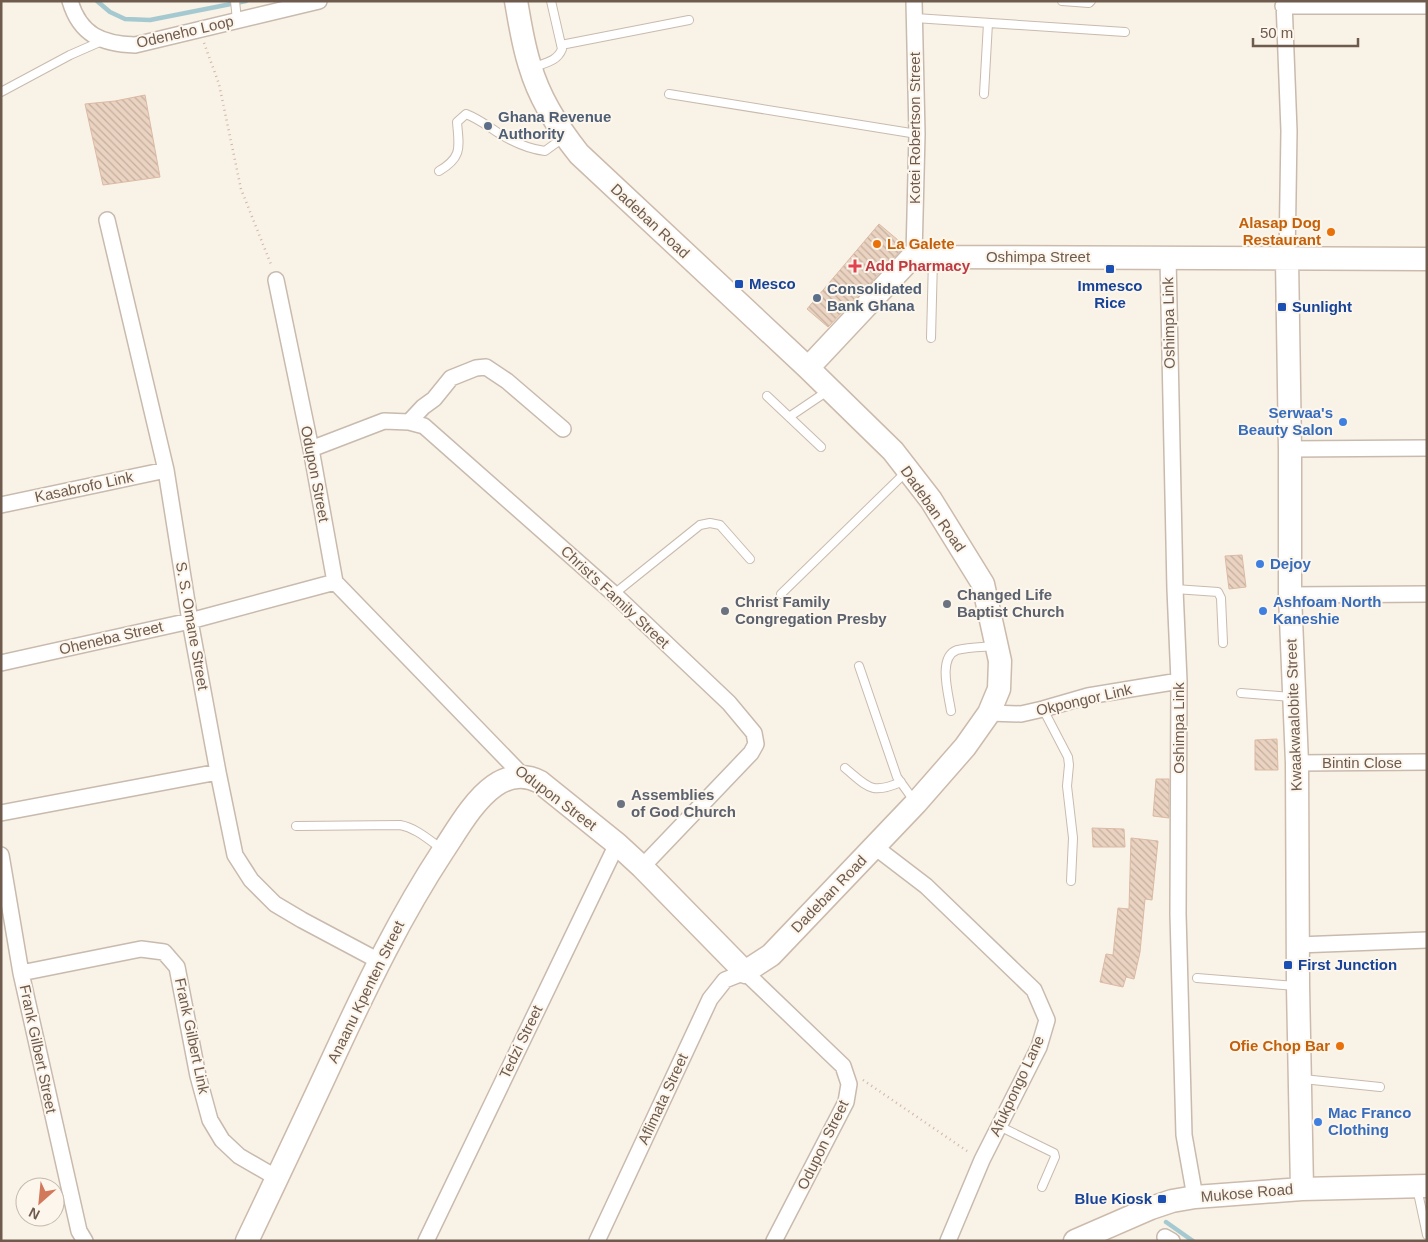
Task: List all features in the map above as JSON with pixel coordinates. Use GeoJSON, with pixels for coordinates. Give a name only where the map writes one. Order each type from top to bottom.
{"type":"FeatureCollection","features":[{"type":"Feature","properties":{"kind":"street"},"geometry":{"type":"LineString","coordinates":[[70,1],[72,10],[86,29],[102,41]]}},
{"type":"Feature","properties":{"kind":"street","name":"Odeneho Loop"},"geometry":{"type":"LineString","coordinates":[[102,41],[111,44],[135,45],[199,29],[236,9],[319,1]]}},
{"type":"Feature","properties":{"kind":"street","name":"Dadeban Road"},"geometry":{"type":"LineString","coordinates":[[516,1],[530,68],[565,137],[579,154],[808,368],[893,452],[931,500],[983,584],[1000,661],[999,689],[989,713],[965,746],[916,803],[771,955],[745,972]]}},
{"type":"Feature","properties":{"kind":"street","name":"Kotei Robertson Street"},"geometry":{"type":"LineString","coordinates":[[914,1],[916,134],[923,256]]}},
{"type":"Feature","properties":{"kind":"street"},"geometry":{"type":"LineString","coordinates":[[1284,4],[1427,6]]}},
{"type":"Feature","properties":{"kind":"street","name":"Kwaakwaalobite Street"},"geometry":{"type":"LineString","coordinates":[[1284,4],[1289,131],[1287,259],[1290,595],[1297,763],[1298,986],[1302,1189]]}},
{"type":"Feature","properties":{"kind":"street","name":"S. S. Omane Street"},"geometry":{"type":"LineString","coordinates":[[108,220],[166,470],[190,621],[235,855],[251,880],[275,904],[379,961]]}},
{"type":"Feature","properties":{"kind":"street"},"geometry":{"type":"LineString","coordinates":[[808,368],[923,256]]}},
{"type":"Feature","properties":{"kind":"street","name":"Oshimpa Street"},"geometry":{"type":"LineString","coordinates":[[923,256],[1427,259]]}},
{"type":"Feature","properties":{"kind":"street","name":"Oshimpa Link"},"geometry":{"type":"LineString","coordinates":[[1168,258],[1174,588],[1179,681],[1178,914],[1184,1135],[1195,1197]]}},
{"type":"Feature","properties":{"kind":"street","name":"Odupon Street"},"geometry":{"type":"LineString","coordinates":[[276,280],[336,582],[524,776],[540,782],[617,844],[745,972],[843,1066],[849,1084],[846,1102],[774,1241]]}},
{"type":"Feature","properties":{"kind":"street"},"geometry":{"type":"LineString","coordinates":[[409,422],[423,407],[434,399],[451,378],[476,368],[486,367],[507,381],[564,429]]}},
{"type":"Feature","properties":{"kind":"street","name":"Christ's Family Street"},"geometry":{"type":"LineString","coordinates":[[311,449],[384,421],[409,422],[424,426],[614,594],[729,703],[754,733],[756,744],[751,753],[642,867]]}},
{"type":"Feature","properties":{"kind":"street"},"geometry":{"type":"LineString","coordinates":[[1290,450],[1427,448]]}},
{"type":"Feature","properties":{"kind":"street","name":"Kasabrofo Link"},"geometry":{"type":"LineString","coordinates":[[1,505],[166,470]]}},
{"type":"Feature","properties":{"kind":"street","name":"Oheneba Street"},"geometry":{"type":"LineString","coordinates":[[1,663],[190,621],[336,582]]}},
{"type":"Feature","properties":{"kind":"street"},"geometry":{"type":"LineString","coordinates":[[1290,595],[1427,594]]}},
{"type":"Feature","properties":{"kind":"street","name":"Okpongor Link"},"geometry":{"type":"LineString","coordinates":[[989,713],[1021,714],[1088,696],[1179,681]]}},
{"type":"Feature","properties":{"kind":"street","name":"Bintin Close"},"geometry":{"type":"LineString","coordinates":[[1297,763],[1427,762]]}},
{"type":"Feature","properties":{"kind":"street"},"geometry":{"type":"LineString","coordinates":[[1,813],[218,772]]}},
{"type":"Feature","properties":{"kind":"street","name":"Anaanu Kpenten Street"},"geometry":{"type":"LineString","coordinates":[[247,1241],[379,961],[428,874],[465,818],[486,793],[495,785],[524,776]]}},
{"type":"Feature","properties":{"kind":"street","name":"Tedzi Street"},"geometry":{"type":"LineString","coordinates":[[426,1241],[617,844]]}},
{"type":"Feature","properties":{"kind":"street","name":"Afukpongo Lane"},"geometry":{"type":"LineString","coordinates":[[875,846],[926,886],[1034,990],[1047,1020],[1039,1047],[982,1160],[948,1241]]}},
{"type":"Feature","properties":{"kind":"street","name":"Frank Gilbert Street"},"geometry":{"type":"LineString","coordinates":[[1,855],[21,973],[79,1231],[85,1241]]}},
{"type":"Feature","properties":{"kind":"street"},"geometry":{"type":"LineString","coordinates":[[1298,945],[1427,940]]}},
{"type":"Feature","properties":{"kind":"street","name":"Frank Gilbert Link"},"geometry":{"type":"LineString","coordinates":[[21,973],[141,949],[164,952],[177,967],[198,1076],[210,1120],[222,1140],[239,1156],[277,1178]]}},
{"type":"Feature","properties":{"kind":"street","name":"Aflimata Street"},"geometry":{"type":"LineString","coordinates":[[597,1241],[710,999],[725,980],[745,972]]}},
{"type":"Feature","properties":{"kind":"street","name":"Mukose Road"},"geometry":{"type":"LineString","coordinates":[[1075,1241],[1151,1208],[1195,1197],[1302,1189],[1421,1186]]}},
{"type":"Feature","properties":{"kind":"lane"},"geometry":{"type":"LineString","coordinates":[[530,68],[554,60],[560,55],[562,49],[550,1]]}},
{"type":"Feature","properties":{"kind":"lane"},"geometry":{"type":"LineString","coordinates":[[1062,1],[1089,3],[1091,1]]}},
{"type":"Feature","properties":{"kind":"lane"},"geometry":{"type":"LineString","coordinates":[[915,18],[1125,32]]}},
{"type":"Feature","properties":{"kind":"lane"},"geometry":{"type":"LineString","coordinates":[[561,45],[689,20]]}},
{"type":"Feature","properties":{"kind":"lane"},"geometry":{"type":"LineString","coordinates":[[984,94],[988,23]]}},
{"type":"Feature","properties":{"kind":"lane"},"geometry":{"type":"LineString","coordinates":[[1,92],[70,55],[102,41]]}},
{"type":"Feature","properties":{"kind":"lane"},"geometry":{"type":"LineString","coordinates":[[669,94],[916,134]]}},
{"type":"Feature","properties":{"kind":"lane"},"geometry":{"type":"LineString","coordinates":[[438,170],[448,165],[460,148],[457,122],[466,114],[476,118],[500,134],[532,149],[545,151],[565,137]]}},
{"type":"Feature","properties":{"kind":"lane"},"geometry":{"type":"LineString","coordinates":[[923,256],[931,338]]}},
{"type":"Feature","properties":{"kind":"lane"},"geometry":{"type":"LineString","coordinates":[[789,417],[829,389]]}},
{"type":"Feature","properties":{"kind":"lane"},"geometry":{"type":"LineString","coordinates":[[767,396],[821,447]]}},
{"type":"Feature","properties":{"kind":"lane"},"geometry":{"type":"LineString","coordinates":[[781,594],[908,470]]}},
{"type":"Feature","properties":{"kind":"lane"},"geometry":{"type":"LineString","coordinates":[[614,594],[700,524],[720,525],[750,559]]}},
{"type":"Feature","properties":{"kind":"lane"},"geometry":{"type":"LineString","coordinates":[[1174,588],[1218,592],[1221,598],[1223,643]]}},
{"type":"Feature","properties":{"kind":"lane"},"geometry":{"type":"LineString","coordinates":[[951,711],[945,667],[948,656],[956,650],[997,646]]}},
{"type":"Feature","properties":{"kind":"lane"},"geometry":{"type":"LineString","coordinates":[[858,666],[897,777],[916,803]]}},
{"type":"Feature","properties":{"kind":"lane"},"geometry":{"type":"LineString","coordinates":[[1241,692],[1293,697]]}},
{"type":"Feature","properties":{"kind":"lane"},"geometry":{"type":"LineString","coordinates":[[1043,709],[1068,757],[1067,786],[1073,838],[1071,881]]}},
{"type":"Feature","properties":{"kind":"lane"},"geometry":{"type":"LineString","coordinates":[[845,768],[864,785],[873,788],[884,789],[901,782]]}},
{"type":"Feature","properties":{"kind":"lane"},"geometry":{"type":"LineString","coordinates":[[296,826],[408,826],[443,850]]}},
{"type":"Feature","properties":{"kind":"lane"},"geometry":{"type":"LineString","coordinates":[[1197,978],[1298,986]]}},
{"type":"Feature","properties":{"kind":"lane"},"geometry":{"type":"LineString","coordinates":[[1300,1079],[1380,1087]]}},
{"type":"Feature","properties":{"kind":"lane"},"geometry":{"type":"LineString","coordinates":[[999,1126],[1054,1153],[1055,1157],[1042,1187]]}},
{"type":"Feature","properties":{"kind":"lane"},"geometry":{"type":"LineString","coordinates":[[1421,1186],[1427,1235]]}},
{"type":"Feature","properties":{"kind":"path"},"geometry":{"type":"LineString","coordinates":[[199,29],[219,84],[241,189],[260,233],[276,280]]}},
{"type":"Feature","properties":{"kind":"path"},"geometry":{"type":"LineString","coordinates":[[843,1066],[982,1160]]}},
{"type":"Feature","properties":{"kind":"building"},"geometry":{"type":"Polygon","coordinates":[[[145,95],[160,177],[103,185],[85,104],[145,95]]]}},
{"type":"Feature","properties":{"kind":"building"},"geometry":{"type":"Polygon","coordinates":[[[879,224],[905,246],[828,327],[807,309],[879,224]]]}},
{"type":"Feature","properties":{"kind":"building"},"geometry":{"type":"Polygon","coordinates":[[[1242,555],[1246,587],[1229,589],[1225,556],[1242,555]]]}},
{"type":"Feature","properties":{"kind":"building"},"geometry":{"type":"Polygon","coordinates":[[[1277,739],[1278,770],[1255,770],[1255,740],[1277,739]]]}},
{"type":"Feature","properties":{"kind":"building"},"geometry":{"type":"Polygon","coordinates":[[[1156,779],[1169,779],[1169,818],[1153,816],[1156,779]]]}},
{"type":"Feature","properties":{"kind":"building"},"geometry":{"type":"Polygon","coordinates":[[[1092,828],[1124,829],[1125,847],[1093,847],[1092,828]]]}},
{"type":"Feature","properties":{"kind":"building"},"geometry":{"type":"Polygon","coordinates":[[[1131,838],[1158,841],[1152,900],[1145,899],[1140,952],[1134,979],[1126,977],[1123,987],[1100,982],[1106,954],[1113,955],[1118,908],[1129,909],[1131,838]]]}},
{"type":"Feature","properties":{"kind":"waterway"},"geometry":{"type":"LineString","coordinates":[[97,1],[110,12],[125,19],[150,20],[246,1]]}},
{"type":"Feature","properties":{"kind":"waterway"},"geometry":{"type":"LineString","coordinates":[[1166,1222],[1193,1241]]}},
{"type":"Feature","properties":{"kind":"place","name":"Ghana Revenue Authority"},"geometry":{"type":"Point","coordinates":[488,126]}},
{"type":"Feature","properties":{"kind":"place","name":"Alasap Dog Restaurant"},"geometry":{"type":"Point","coordinates":[1331,232]}},
{"type":"Feature","properties":{"kind":"place","name":"La Galete"},"geometry":{"type":"Point","coordinates":[877,244]}},
{"type":"Feature","properties":{"kind":"place","name":"Add Pharmacy"},"geometry":{"type":"Point","coordinates":[855,266]}},
{"type":"Feature","properties":{"kind":"place","name":"Immesco Rice"},"geometry":{"type":"Point","coordinates":[1110,269]}},
{"type":"Feature","properties":{"kind":"place","name":"Mesco"},"geometry":{"type":"Point","coordinates":[739,284]}},
{"type":"Feature","properties":{"kind":"place","name":"Consolidated Bank Ghana"},"geometry":{"type":"Point","coordinates":[817,298]}},
{"type":"Feature","properties":{"kind":"place","name":"Sunlight"},"geometry":{"type":"Point","coordinates":[1282,307]}},
{"type":"Feature","properties":{"kind":"place","name":"Serwaa's Beauty Salon"},"geometry":{"type":"Point","coordinates":[1343,422]}},
{"type":"Feature","properties":{"kind":"place","name":"Dejoy"},"geometry":{"type":"Point","coordinates":[1260,564]}},
{"type":"Feature","properties":{"kind":"place","name":"Changed Life Baptist Church"},"geometry":{"type":"Point","coordinates":[947,604]}},
{"type":"Feature","properties":{"kind":"place","name":"Christ Family Congregation Presby"},"geometry":{"type":"Point","coordinates":[725,611]}},
{"type":"Feature","properties":{"kind":"place","name":"Ashfoam North Kaneshie"},"geometry":{"type":"Point","coordinates":[1263,611]}},
{"type":"Feature","properties":{"kind":"place","name":"Assemblies of God Church"},"geometry":{"type":"Point","coordinates":[621,804]}},
{"type":"Feature","properties":{"kind":"place","name":"First Junction"},"geometry":{"type":"Point","coordinates":[1288,965]}},
{"type":"Feature","properties":{"kind":"place","name":"Ofie Chop Bar"},"geometry":{"type":"Point","coordinates":[1340,1046]}},
{"type":"Feature","properties":{"kind":"place","name":"Mac Franco Clothing"},"geometry":{"type":"Point","coordinates":[1318,1122]}},
{"type":"Feature","properties":{"kind":"place","name":"Blue Kiosk"},"geometry":{"type":"Point","coordinates":[1162,1199]}}]}
